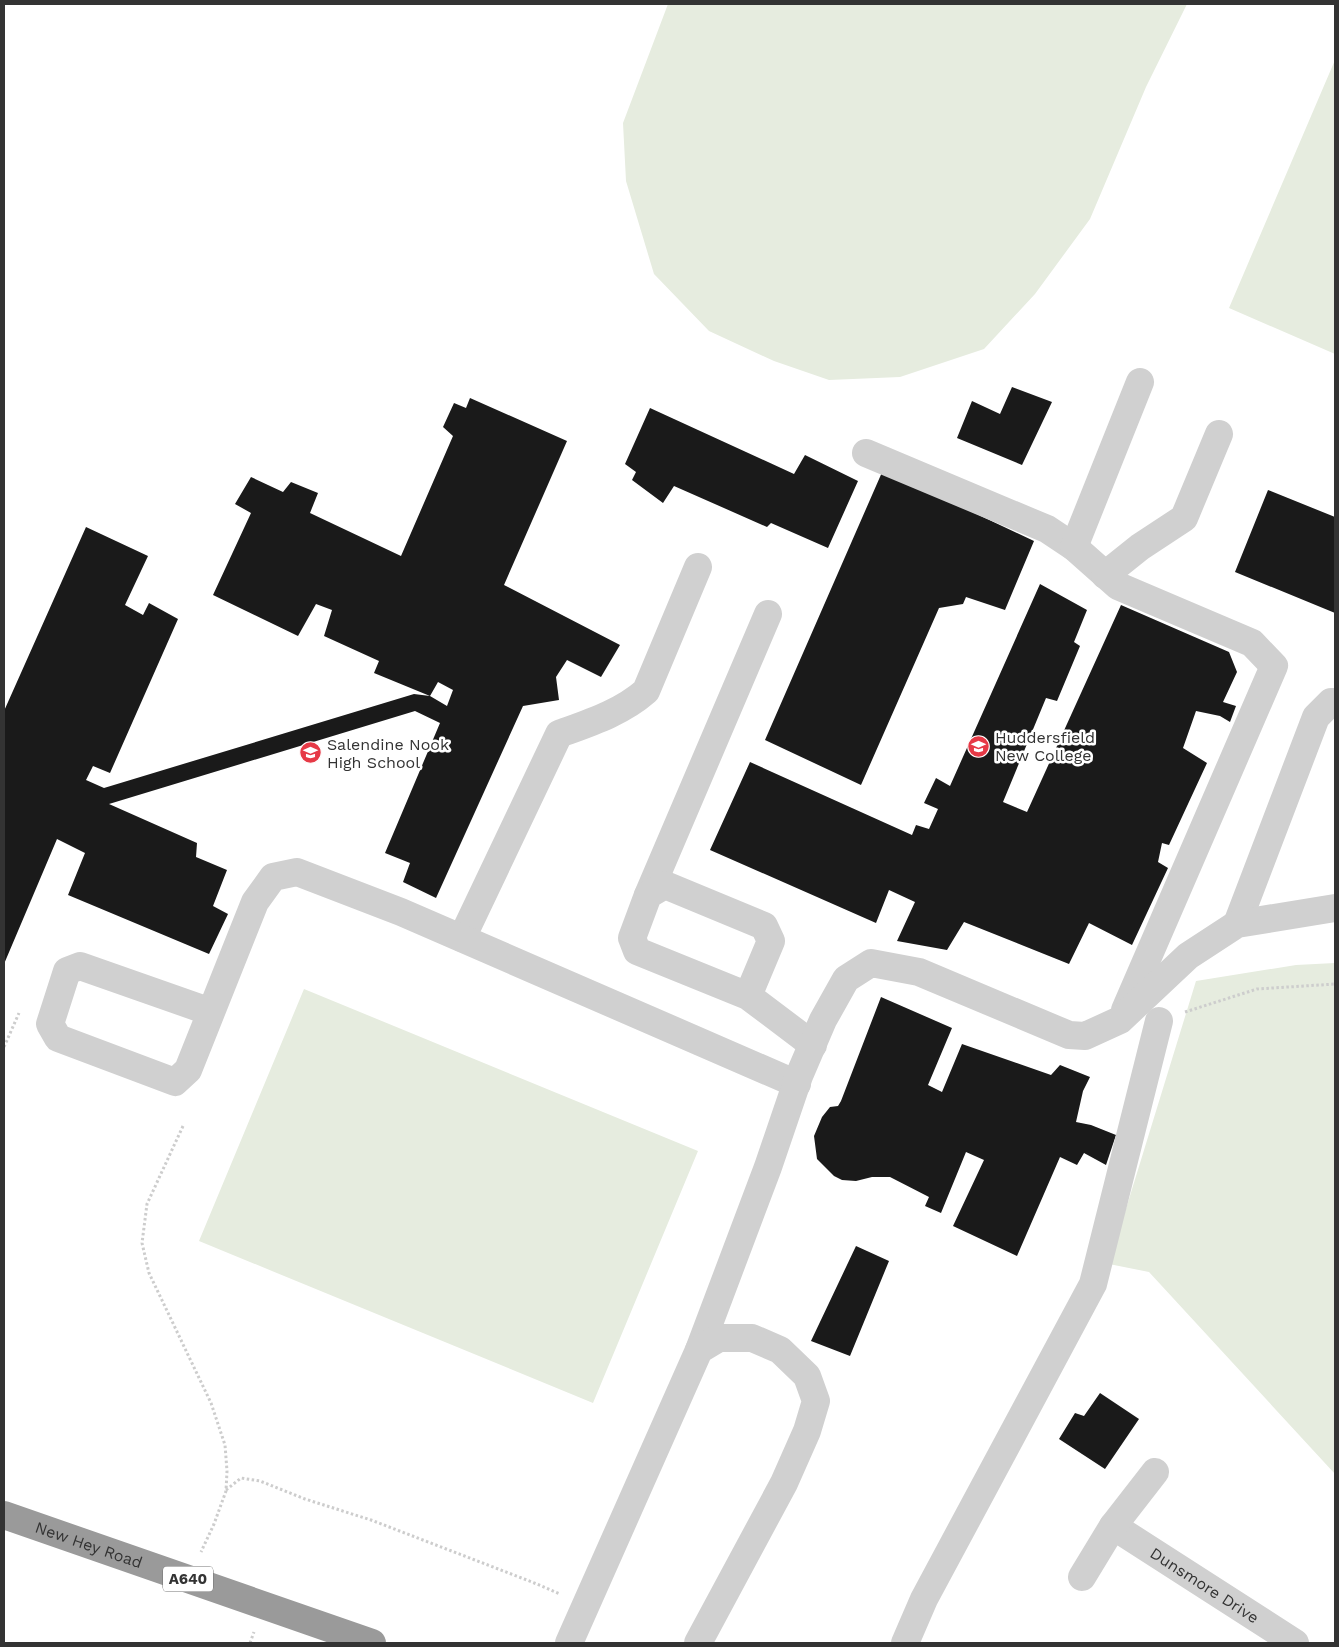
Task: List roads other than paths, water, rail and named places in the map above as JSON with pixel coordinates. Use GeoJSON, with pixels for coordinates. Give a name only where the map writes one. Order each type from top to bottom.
{"type":"FeatureCollection","features":[{"type":"Feature","properties":{"kind":"highway","name":"New Hey Road"},"geometry":{"type":"LineString","coordinates":[[4,1515],[372,1643]]}},
{"type":"Feature","properties":{"kind":"street"},"geometry":{"type":"LineString","coordinates":[[1074,547],[1140,382]]}},
{"type":"Feature","properties":{"kind":"street"},"geometry":{"type":"LineString","coordinates":[[1105,575],[1140,547],[1184,518],[1219,434]]}},
{"type":"Feature","properties":{"kind":"street"},"geometry":{"type":"LineString","coordinates":[[866,453],[1048,529],[1074,547],[1118,586],[1252,644],[1274,666],[1120,1020]]}},
{"type":"Feature","properties":{"kind":"street"},"geometry":{"type":"LineString","coordinates":[[462,938],[559,734],[603,718],[632,703],[646,691],[698,567]]}},
{"type":"Feature","properties":{"kind":"street"},"geometry":{"type":"LineString","coordinates":[[768,614],[648,895],[632,938],[637,951],[748,996],[812,1044]]}},
{"type":"Feature","properties":{"kind":"street"},"geometry":{"type":"LineString","coordinates":[[1237,924],[1316,717],[1331,702],[1335,702]]}},
{"type":"Feature","properties":{"kind":"street"},"geometry":{"type":"LineString","coordinates":[[211,1012],[80,966],[67,971],[50,1024],[58,1038],[175,1082],[188,1070],[255,902],[273,877],[297,872],[401,912],[796,1084]]}},
{"type":"Feature","properties":{"kind":"street"},"geometry":{"type":"LineString","coordinates":[[648,895],[666,885],[764,926],[771,941],[748,996]]}},
{"type":"Feature","properties":{"kind":"street"},"geometry":{"type":"LineString","coordinates":[[569,1643],[698,1350],[768,1167],[796,1084],[812,1044],[846,979],[871,963],[919,972],[1069,1035],[1085,1036],[1120,1020],[1188,956],[1237,924],[1335,908]]}},
{"type":"Feature","properties":{"kind":"street"},"geometry":{"type":"LineString","coordinates":[[905,1643],[924,1600],[1094,1284],[1158,1021]]}},
{"type":"Feature","properties":{"kind":"street"},"geometry":{"type":"LineString","coordinates":[[698,1350],[719,1338],[752,1338],[780,1350],[807,1376],[816,1401],[807,1431],[784,1483],[698,1643]]}},
{"type":"Feature","properties":{"kind":"street"},"geometry":{"type":"LineString","coordinates":[[1082,1577],[1113,1526],[1155,1472]]}},
{"type":"Feature","properties":{"kind":"street","name":"Dunsmore Drive"},"geometry":{"type":"LineString","coordinates":[[1113,1526],[1295,1643]]}},
{"type":"Feature","properties":{"kind":"place","name":"Huddersfield New College"},"geometry":{"type":"Point","coordinates":[979,746]}},
{"type":"Feature","properties":{"kind":"place","name":"Salendine Nook High School"},"geometry":{"type":"Point","coordinates":[311,753]}}]}
